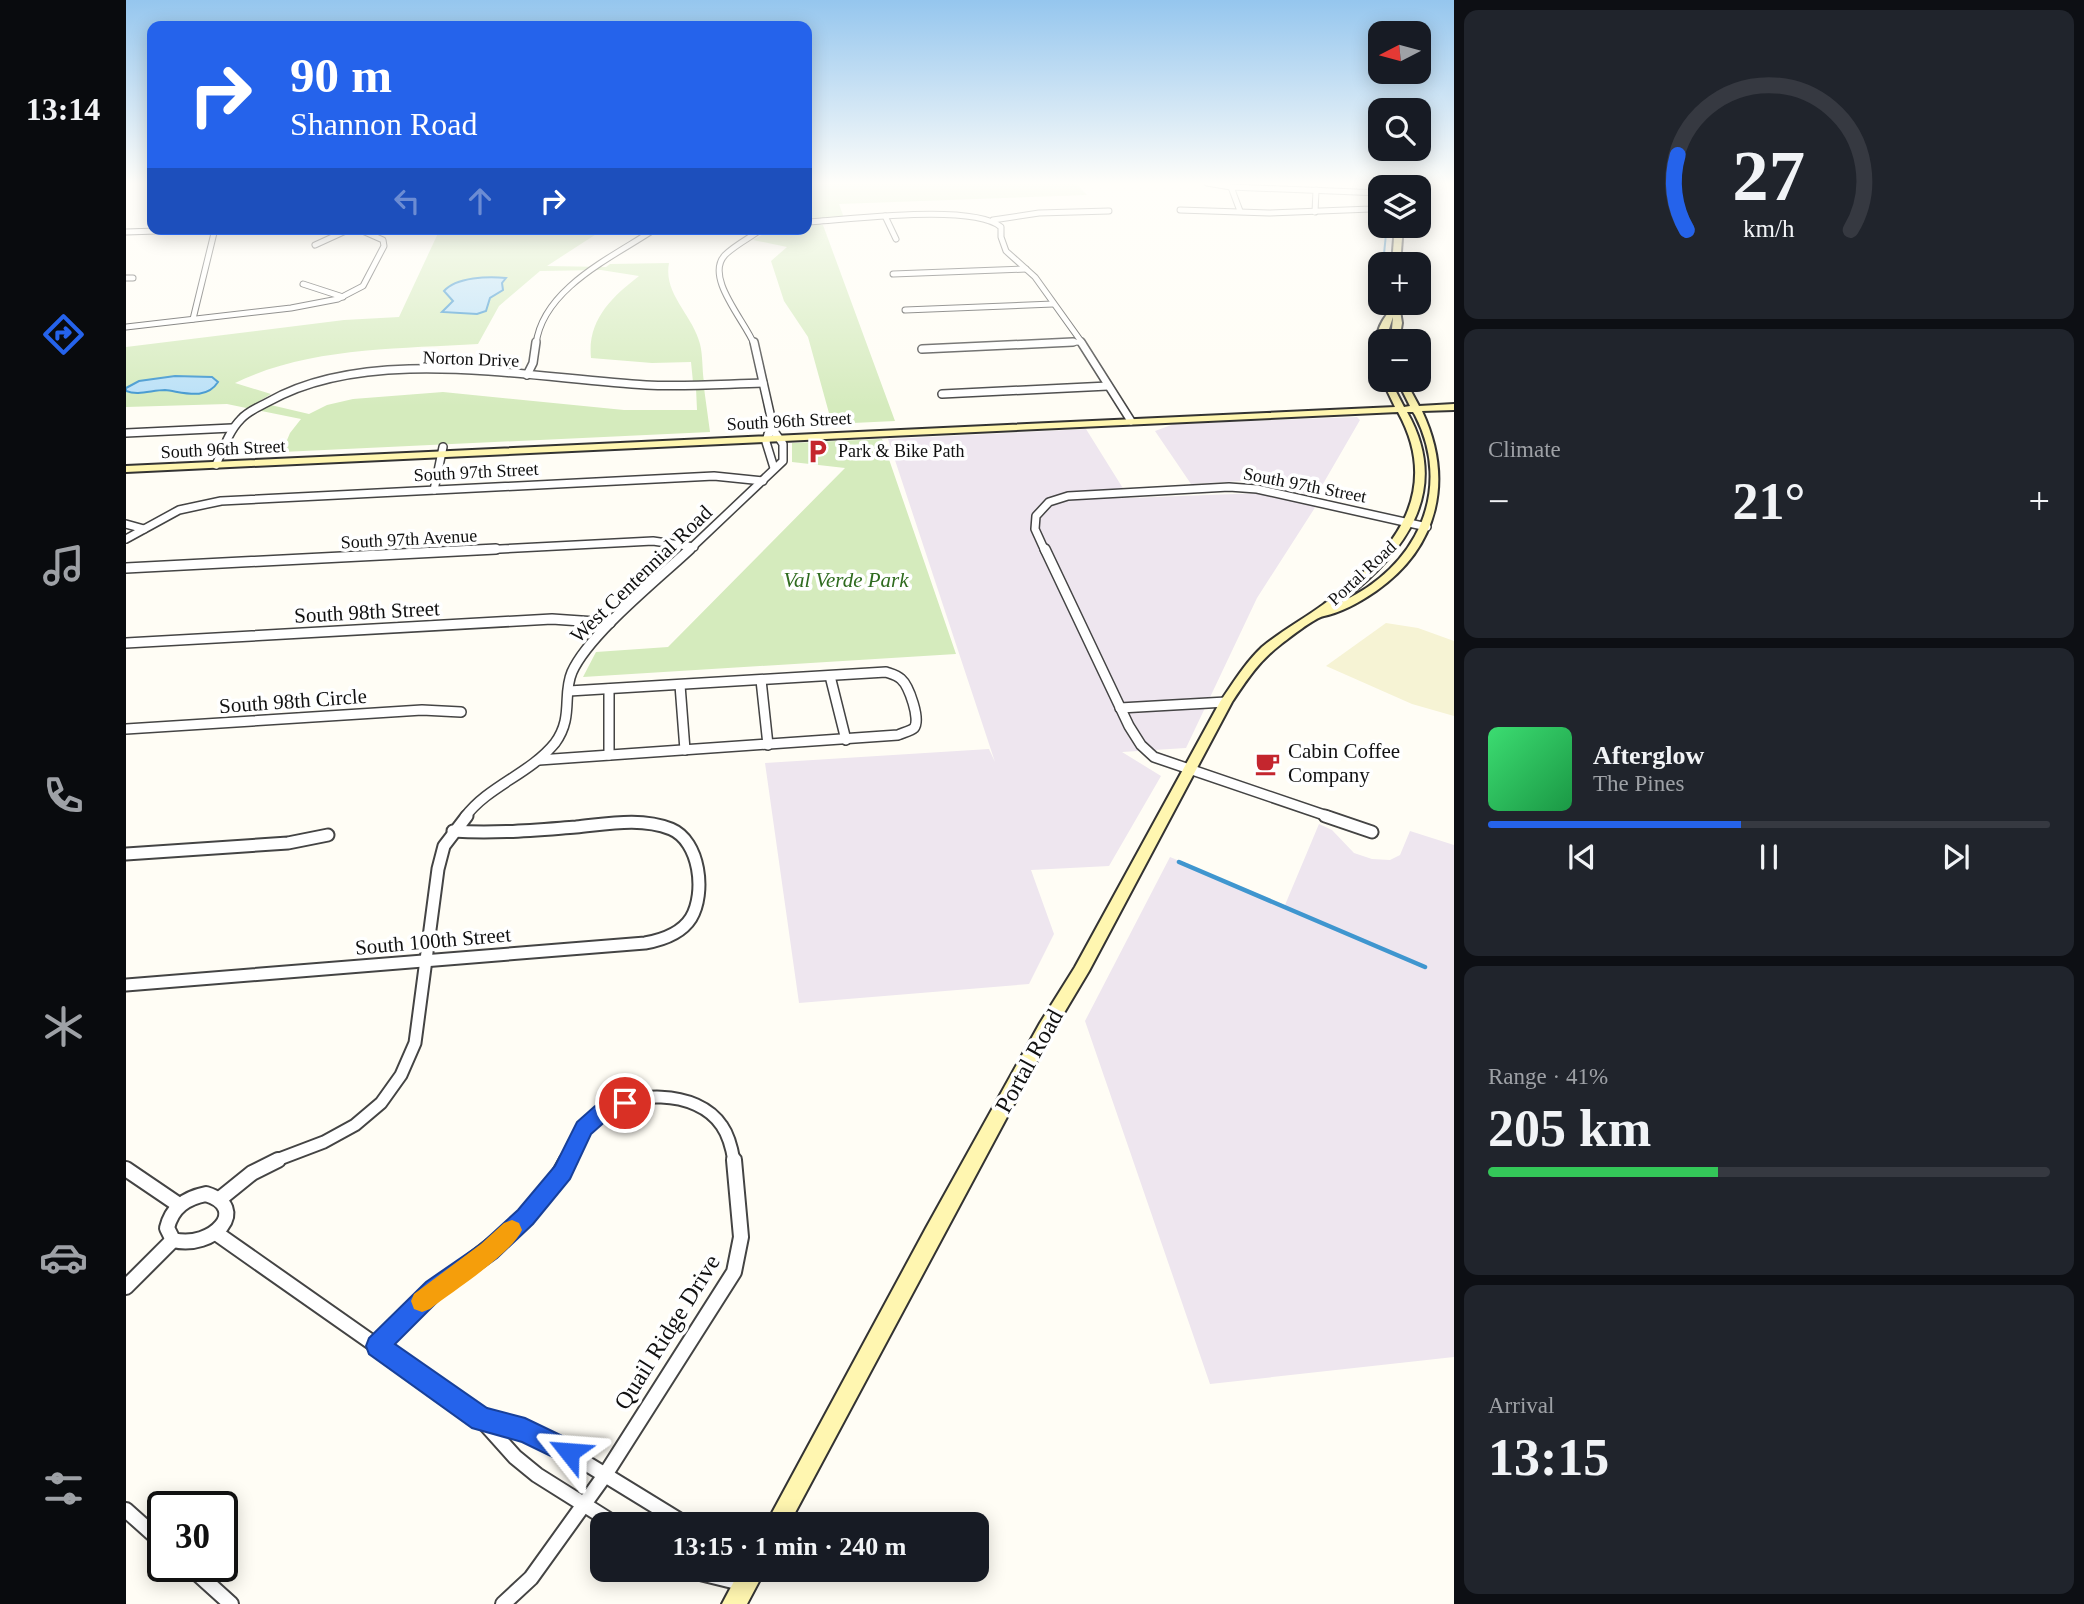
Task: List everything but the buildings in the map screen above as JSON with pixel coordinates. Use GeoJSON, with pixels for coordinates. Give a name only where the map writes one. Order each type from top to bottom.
{"type":"FeatureCollection","features":[{"type":"Feature","properties":{"kind":"main road","name":"Portal Road"},"geometry":{"type":"LineString","coordinates":[[784,1512],[933,1234],[1046,1028],[1082,971],[1226,702],[1261,655],[1374,568],[1394,546],[1409,523],[1421,489],[1420,458],[1412,428],[1392,392]]}},
{"type":"Feature","properties":{"kind":"main road","name":"Portal Road"},"geometry":{"type":"LineString","coordinates":[[1309,620],[1342,607],[1383,581],[1412,552],[1427,527],[1438,493],[1439,466],[1432,438],[1408,392]]}},
{"type":"Feature","properties":{"kind":"main road","name":"South 96th Street"},"geometry":{"type":"LineString","coordinates":[[1415,405],[1454,400]]}},
{"type":"Feature","properties":{"kind":"main road","name":"South 96th Street"},"geometry":{"type":"LineString","coordinates":[[126,462],[442,453],[1399,405],[1454,407]]}},
{"type":"Feature","properties":{"kind":"main road","name":"South 96th Street"},"geometry":{"type":"LineString","coordinates":[[126,469],[218,461]]}},
{"type":"Feature","properties":{"kind":"street"},"geometry":{"type":"LineString","coordinates":[[193,319],[210,258]]}},
{"type":"Feature","properties":{"kind":"street"},"geometry":{"type":"LineString","coordinates":[[126,327],[315,305],[344,297],[363,286],[378,258]]}},
{"type":"Feature","properties":{"kind":"street"},"geometry":{"type":"LineString","coordinates":[[527,375],[535,363],[535,344],[540,325],[555,303],[574,285],[613,258]]}},
{"type":"Feature","properties":{"kind":"street","name":"West Centennial Road"},"geometry":{"type":"LineString","coordinates":[[221,1198],[265,1165],[349,1129],[384,1100],[398,1082],[410,1061],[417,1030],[439,862],[453,831],[478,802],[539,760],[564,727],[569,711],[570,674],[586,647],[783,461],[785,454],[774,436],[754,342],[722,288],[718,272],[724,258]]}},
{"type":"Feature","properties":{"kind":"street"},"geometry":{"type":"LineString","coordinates":[[1014,258],[1034,275],[1129,418]]}},
{"type":"Feature","properties":{"kind":"street"},"geometry":{"type":"LineString","coordinates":[[893,274],[1027,269]]}},
{"type":"Feature","properties":{"kind":"street"},"geometry":{"type":"LineString","coordinates":[[303,284],[344,297]]}},
{"type":"Feature","properties":{"kind":"street"},"geometry":{"type":"LineString","coordinates":[[905,310],[1053,304]]}},
{"type":"Feature","properties":{"kind":"street"},"geometry":{"type":"LineString","coordinates":[[922,349],[1080,342]]}},
{"type":"Feature","properties":{"kind":"street","name":"Norton Drive"},"geometry":{"type":"LineString","coordinates":[[218,461],[232,428],[243,416],[278,395],[302,386],[343,377],[455,369],[656,386],[763,383]]}},
{"type":"Feature","properties":{"kind":"street"},"geometry":{"type":"LineString","coordinates":[[942,394],[1108,386]]}},
{"type":"Feature","properties":{"kind":"street"},"geometry":{"type":"LineString","coordinates":[[126,433],[232,428]]}},
{"type":"Feature","properties":{"kind":"street","name":"West Centennial Road"},"geometry":{"type":"LineString","coordinates":[[774,436],[769,460],[774,468]]}},
{"type":"Feature","properties":{"kind":"street"},"geometry":{"type":"LineString","coordinates":[[434,491],[442,453]]}},
{"type":"Feature","properties":{"kind":"street","name":"South 97th Street"},"geometry":{"type":"LineString","coordinates":[[126,540],[192,506],[221,500],[714,476],[763,481]]}},
{"type":"Feature","properties":{"kind":"street","name":"South 97th Street"},"geometry":{"type":"LineString","coordinates":[[1120,708],[1035,529],[1034,517],[1039,508],[1068,496],[1229,487],[1257,489],[1427,527]]}},
{"type":"Feature","properties":{"kind":"street"},"geometry":{"type":"LineString","coordinates":[[126,524],[144,530]]}},
{"type":"Feature","properties":{"kind":"street","name":"South 97th Avenue"},"geometry":{"type":"LineString","coordinates":[[126,568],[653,541],[694,547]]}},
{"type":"Feature","properties":{"kind":"street","name":"South 98th Street"},"geometry":{"type":"LineString","coordinates":[[126,643],[552,619],[610,623]]}},
{"type":"Feature","properties":{"kind":"street"},"geometry":{"type":"LineString","coordinates":[[539,760],[846,740],[898,735],[914,728],[914,707],[909,689],[898,675],[886,672],[569,691]]}},
{"type":"Feature","properties":{"kind":"street"},"geometry":{"type":"LineString","coordinates":[[830,676],[846,740]]}},
{"type":"Feature","properties":{"kind":"street"},"geometry":{"type":"LineString","coordinates":[[761,680],[768,745]]}},
{"type":"Feature","properties":{"kind":"street"},"geometry":{"type":"LineString","coordinates":[[681,685],[685,750]]}},
{"type":"Feature","properties":{"kind":"street"},"geometry":{"type":"LineString","coordinates":[[608,689],[609,755]]}},
{"type":"Feature","properties":{"kind":"street"},"geometry":{"type":"LineString","coordinates":[[1226,702],[1120,708],[1141,746],[1154,757],[1372,832]]}},
{"type":"Feature","properties":{"kind":"street","name":"South 98th Circle"},"geometry":{"type":"LineString","coordinates":[[126,729],[422,710],[461,712]]}},
{"type":"Feature","properties":{"kind":"street","name":"South 100th Street"},"geometry":{"type":"LineString","coordinates":[[126,985],[660,940],[679,931],[692,917],[696,905],[694,854],[689,842],[675,831],[655,824],[634,823],[484,833],[453,831]]}},
{"type":"Feature","properties":{"kind":"street"},"geometry":{"type":"LineString","coordinates":[[126,854],[288,843],[328,835]]}},
{"type":"Feature","properties":{"kind":"street","name":"Quail Ridge Drive"},"geometry":{"type":"LineString","coordinates":[[378,1346],[434,1290],[489,1251],[526,1217],[562,1173],[580,1134],[595,1117],[610,1108],[634,1101],[666,1099],[691,1103],[717,1117],[730,1139],[741,1236],[739,1260],[734,1272],[605,1475],[531,1578],[503,1604]]}},
{"type":"Feature","properties":{"kind":"street"},"geometry":{"type":"LineString","coordinates":[[126,1169],[179,1205]]}},
{"type":"Feature","properties":{"kind":"street"},"geometry":{"type":"LineString","coordinates":[[196,1195],[214,1195],[221,1198],[226,1203],[226,1218],[216,1233],[207,1239],[189,1244],[173,1240],[169,1235],[168,1220],[179,1205],[196,1195]]}},
{"type":"Feature","properties":{"kind":"street"},"geometry":{"type":"LineString","coordinates":[[216,1233],[481,1419],[515,1457],[537,1475],[596,1512]]}},
{"type":"Feature","properties":{"kind":"street"},"geometry":{"type":"LineString","coordinates":[[126,1287],[173,1240]]}},
{"type":"Feature","properties":{"kind":"street"},"geometry":{"type":"LineString","coordinates":[[481,1419],[525,1430],[553,1443],[665,1512]]}},
{"type":"Feature","properties":{"kind":"street"},"geometry":{"type":"LineString","coordinates":[[126,1510],[147,1529]]}},
{"type":"Feature","properties":{"kind":"street"},"geometry":{"type":"LineString","coordinates":[[207,1582],[231,1604]]}},
{"type":"Feature","properties":{"kind":"shaded area"},"geometry":{"type":"Polygon","coordinates":[[[1357,417],[1360,420],[1316,496],[1242,481],[1191,484],[1155,431],[1174,424],[1357,417]]]}},
{"type":"Feature","properties":{"kind":"shaded area"},"geometry":{"type":"Polygon","coordinates":[[[1086,429],[1129,498],[1261,493],[1316,506],[1257,598],[1186,748],[1122,752],[1161,776],[1109,866],[1031,870],[1054,934],[1029,984],[799,1003],[765,763],[989,749],[995,762],[888,439],[1086,429]]]}},
{"type":"Feature","properties":{"kind":"shaded area"},"geometry":{"type":"Polygon","coordinates":[[[1386,623],[1418,628],[1454,641],[1454,716],[1412,704],[1326,666],[1386,623]]]}},
{"type":"Feature","properties":{"kind":"shaded area"},"geometry":{"type":"Polygon","coordinates":[[[1319,824],[1332,830],[1354,853],[1372,859],[1390,860],[1400,855],[1410,831],[1454,845],[1454,1357],[1210,1384],[1085,1021],[1170,857],[1285,905],[1319,824]]]}},
{"type":"Feature","properties":{"kind":"green space"},"geometry":{"type":"Polygon","coordinates":[[[427,258],[560,258],[547,266],[606,267],[610,264],[669,263],[670,285],[700,344],[704,382],[693,382],[691,362],[652,363],[591,358],[591,344],[597,321],[611,301],[639,276],[601,270],[540,271],[499,306],[478,344],[385,349],[323,356],[263,371],[235,383],[271,394],[258,402],[309,414],[327,405],[353,399],[443,392],[624,410],[697,410],[696,388],[704,388],[710,432],[282,452],[290,433],[301,419],[227,404],[126,407],[126,347],[344,320],[399,317],[427,258]]]}},
{"type":"Feature","properties":{"kind":"green space"},"geometry":{"type":"Polygon","coordinates":[[[775,258],[835,258],[895,421],[832,424],[808,337],[784,301],[771,261],[775,258]]]}},
{"type":"Feature","properties":{"kind":"green space","name":"Val Verde Park"},"geometry":{"type":"Polygon","coordinates":[[[882,439],[956,654],[583,677],[596,652],[668,647],[845,468],[792,462],[792,443],[882,439]]]}},
{"type":"Feature","properties":{"kind":"water"},"geometry":{"type":"Polygon","coordinates":[[[473,278],[506,278],[502,283],[503,290],[490,298],[486,311],[477,314],[442,312],[453,301],[444,291],[449,286],[473,278]]]}},
{"type":"Feature","properties":{"kind":"water"},"geometry":{"type":"Polygon","coordinates":[[[175,376],[212,377],[218,382],[207,392],[201,393],[126,391],[126,388],[139,381],[175,376]]]}},
{"type":"Feature","properties":{"kind":"waterway"},"geometry":{"type":"LineString","coordinates":[[1179,862],[1425,967]]}},
{"type":"Feature","properties":{"kind":"slow traffic"},"geometry":{"type":"LineString","coordinates":[[422,1301],[489,1251],[512,1230]]}},
{"type":"Feature","properties":{"kind":"place","name":"Park & Bike Path"},"geometry":{"type":"Point","coordinates":[818,451]}},
{"type":"Feature","properties":{"kind":"place","name":"Cabin Coffee Company"},"geometry":{"type":"Point","coordinates":[1268,763]}},
{"type":"Feature","properties":{"kind":"route"},"geometry":{"type":"LineString","coordinates":[[569,1452],[525,1430],[481,1419],[378,1346],[434,1290],[489,1251],[526,1217],[562,1173],[580,1134],[589,1122],[602,1112],[625,1103]]}}]}
